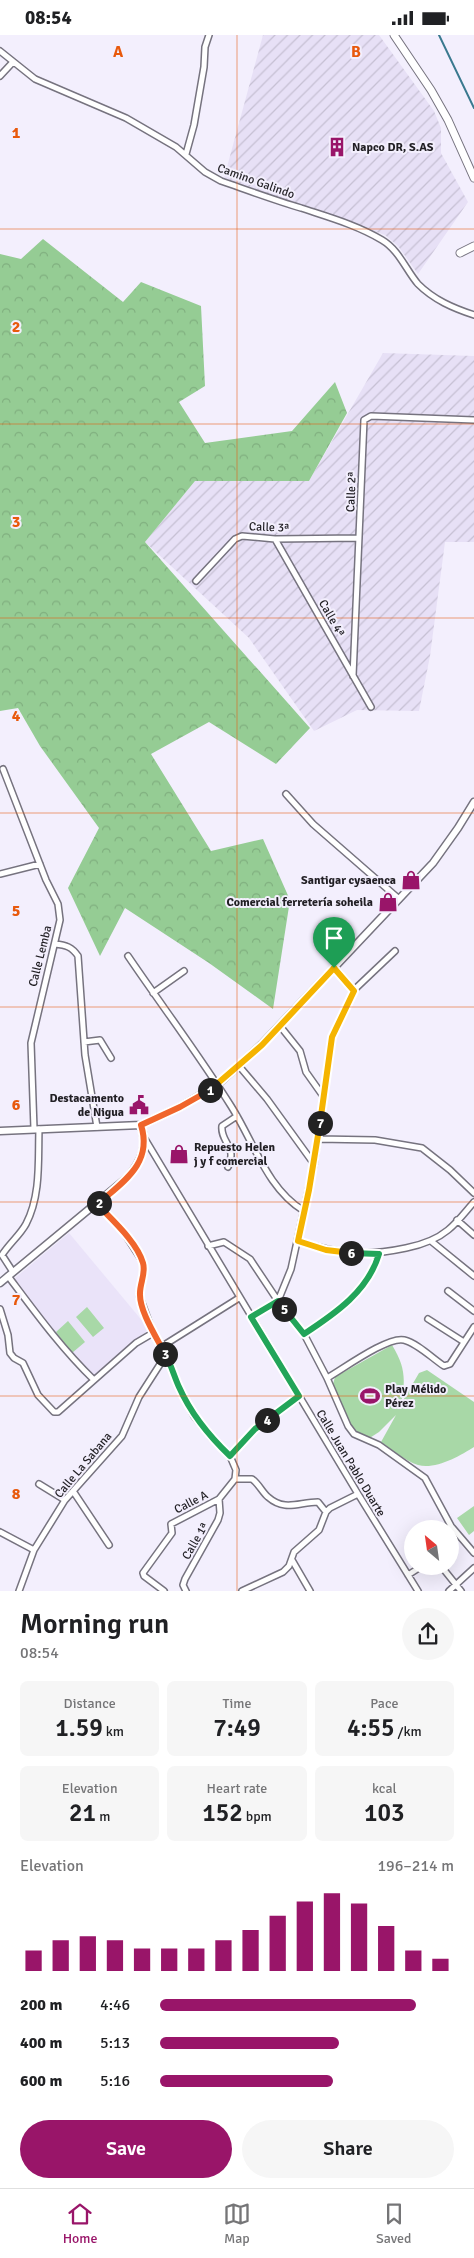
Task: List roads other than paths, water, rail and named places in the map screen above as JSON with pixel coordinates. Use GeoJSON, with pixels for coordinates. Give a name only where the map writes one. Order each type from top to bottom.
{"type":"FeatureCollection","features":[{"type":"Feature","properties":{"kind":"main road"},"geometry":{"type":"LineString","coordinates":[[394,35],[431,89],[448,120],[474,178]]}},
{"type":"Feature","properties":{"kind":"main road"},"geometry":{"type":"LineString","coordinates":[[460,253],[474,246]]}},
{"type":"Feature","properties":{"kind":"street"},"geometry":{"type":"LineString","coordinates":[[186,154],[194,125],[204,67],[205,47],[209,35]]}},
{"type":"Feature","properties":{"kind":"street","name":"Camino Galindo"},"geometry":{"type":"LineString","coordinates":[[0,51],[35,79],[126,118],[186,154],[205,172],[221,181],[330,217],[364,230],[381,239],[390,245],[417,283],[432,296],[441,302],[474,315]]}},
{"type":"Feature","properties":{"kind":"street"},"geometry":{"type":"LineString","coordinates":[[0,76],[13,62]]}},
{"type":"Feature","properties":{"kind":"street","name":"Calle 2ª"},"geometry":{"type":"LineString","coordinates":[[353,676],[364,419],[371,416],[474,419]]}},
{"type":"Feature","properties":{"kind":"street","name":"Calle 3ª"},"geometry":{"type":"LineString","coordinates":[[196,581],[235,539],[242,536],[275,539],[359,538]]}},
{"type":"Feature","properties":{"kind":"street","name":"Calle 4ª"},"geometry":{"type":"LineString","coordinates":[[275,539],[371,707]]}},
{"type":"Feature","properties":{"kind":"street","name":"Calle Lemba"},"geometry":{"type":"LineString","coordinates":[[1,771],[58,903],[60,920],[31,1043],[36,1129],[37,1193],[25,1226],[3,1254],[10,1274]]}},
{"type":"Feature","properties":{"kind":"street"},"geometry":{"type":"LineString","coordinates":[[286,794],[313,824],[399,899]]}},
{"type":"Feature","properties":{"kind":"street"},"geometry":{"type":"LineString","coordinates":[[0,1131],[141,1125],[180,1107],[216,1085],[280,1026],[399,899],[445,848],[474,801]]}},
{"type":"Feature","properties":{"kind":"street"},"geometry":{"type":"LineString","coordinates":[[0,874],[40,864]]}},
{"type":"Feature","properties":{"kind":"street"},"geometry":{"type":"LineString","coordinates":[[55,944],[65,945],[74,950],[78,956],[84,1042],[97,1127]]}},
{"type":"Feature","properties":{"kind":"street"},"geometry":{"type":"LineString","coordinates":[[251,1317],[278,1301],[291,1269],[314,1164],[332,1037],[354,991],[395,951]]}},
{"type":"Feature","properties":{"kind":"street"},"geometry":{"type":"LineString","coordinates":[[128,956],[237,1116],[270,1177],[283,1195],[292,1204],[304,1211]]}},
{"type":"Feature","properties":{"kind":"street"},"geometry":{"type":"LineString","coordinates":[[334,968],[354,991]]}},
{"type":"Feature","properties":{"kind":"street"},"geometry":{"type":"LineString","coordinates":[[153,993],[184,971]]}},
{"type":"Feature","properties":{"kind":"street"},"geometry":{"type":"LineString","coordinates":[[280,1026],[300,1051],[306,1072],[323,1096]]}},
{"type":"Feature","properties":{"kind":"street"},"geometry":{"type":"LineString","coordinates":[[84,1042],[100,1040],[111,1058]]}},
{"type":"Feature","properties":{"kind":"street"},"geometry":{"type":"LineString","coordinates":[[238,1065],[267,1099],[314,1164]]}},
{"type":"Feature","properties":{"kind":"street"},"geometry":{"type":"LineString","coordinates":[[228,1167],[232,1159],[231,1150],[221,1132],[222,1126],[237,1116]]}},
{"type":"Feature","properties":{"kind":"street"},"geometry":{"type":"LineString","coordinates":[[0,1283],[128,1177],[139,1163],[144,1151],[145,1139],[141,1125]]}},
{"type":"Feature","properties":{"kind":"street","name":"Calle Juan Pablo Duarte"},"geometry":{"type":"LineString","coordinates":[[145,1139],[404,1569]]}},
{"type":"Feature","properties":{"kind":"street"},"geometry":{"type":"LineString","coordinates":[[318,1139],[374,1140],[422,1148],[450,1170],[474,1193]]}},
{"type":"Feature","properties":{"kind":"street"},"geometry":{"type":"LineString","coordinates":[[298,1241],[326,1250],[356,1254],[379,1254],[431,1241],[448,1230],[474,1202]]}},
{"type":"Feature","properties":{"kind":"street"},"geometry":{"type":"LineString","coordinates":[[97,1204],[123,1231],[143,1262],[144,1273],[139,1295],[154,1333],[194,1416],[230,1456],[236,1470],[235,1479],[219,1499]]}},
{"type":"Feature","properties":{"kind":"street"},"geometry":{"type":"LineString","coordinates":[[457,1220],[474,1235]]}},
{"type":"Feature","properties":{"kind":"street"},"geometry":{"type":"LineString","coordinates":[[431,1241],[474,1276]]}},
{"type":"Feature","properties":{"kind":"street"},"geometry":{"type":"LineString","coordinates":[[208,1246],[224,1242],[250,1259],[278,1301],[304,1334],[327,1378],[348,1426],[354,1434],[379,1445],[425,1478],[451,1526],[474,1553]]}},
{"type":"Feature","properties":{"kind":"street"},"geometry":{"type":"LineString","coordinates":[[304,1334],[322,1323],[366,1284],[374,1270],[379,1254]]}},
{"type":"Feature","properties":{"kind":"street"},"geometry":{"type":"LineString","coordinates":[[10,1274],[49,1331],[73,1360],[94,1380]]}},
{"type":"Feature","properties":{"kind":"street"},"geometry":{"type":"LineString","coordinates":[[448,1291],[474,1311]]}},
{"type":"Feature","properties":{"kind":"street"},"geometry":{"type":"LineString","coordinates":[[161,1347],[239,1297]]}},
{"type":"Feature","properties":{"kind":"street"},"geometry":{"type":"LineString","coordinates":[[0,1309],[8,1335],[10,1353],[23,1363],[33,1386],[44,1403],[54,1412],[58,1412],[136,1343],[154,1333]]}},
{"type":"Feature","properties":{"kind":"street"},"geometry":{"type":"LineString","coordinates":[[428,1319],[464,1343]]}},
{"type":"Feature","properties":{"kind":"street"},"geometry":{"type":"LineString","coordinates":[[327,1378],[385,1343],[399,1339],[407,1341],[444,1366],[453,1362],[474,1327]]}},
{"type":"Feature","properties":{"kind":"street","name":"Calle La Sabana"},"geometry":{"type":"LineString","coordinates":[[19,1591],[34,1550],[66,1500],[122,1436],[139,1397],[166,1355]]}},
{"type":"Feature","properties":{"kind":"street"},"geometry":{"type":"LineString","coordinates":[[230,1456],[255,1429],[299,1396]]}},
{"type":"Feature","properties":{"kind":"street"},"geometry":{"type":"LineString","coordinates":[[235,1479],[252,1479],[264,1494],[277,1504],[297,1506],[318,1502],[326,1512]]}},
{"type":"Feature","properties":{"kind":"street"},"geometry":{"type":"LineString","coordinates":[[39,1484],[66,1500]]}},
{"type":"Feature","properties":{"kind":"street"},"geometry":{"type":"LineString","coordinates":[[73,1491],[109,1545]]}},
{"type":"Feature","properties":{"kind":"street"},"geometry":{"type":"LineString","coordinates":[[242,1591],[283,1572],[289,1567],[294,1552],[319,1530],[326,1512],[330,1508],[358,1494]]}},
{"type":"Feature","properties":{"kind":"street","name":"Calle A"},"geometry":{"type":"LineString","coordinates":[[164,1591],[144,1575],[172,1533],[172,1523],[219,1499]]}},
{"type":"Feature","properties":{"kind":"street","name":"Calle 1ª"},"geometry":{"type":"LineString","coordinates":[[186,1591],[183,1585],[185,1579],[218,1521],[220,1513],[219,1499]]}},
{"type":"Feature","properties":{"kind":"street"},"geometry":{"type":"LineString","coordinates":[[0,1533],[34,1550]]}},
{"type":"Feature","properties":{"kind":"street"},"geometry":{"type":"LineString","coordinates":[[292,1560],[310,1591]]}},
{"type":"Feature","properties":{"kind":"street"},"geometry":{"type":"LineString","coordinates":[[449,1591],[474,1568]]}},
{"type":"Feature","properties":{"kind":"street","name":"Calle Juan Pablo Duarte"},"geometry":{"type":"LineString","coordinates":[[408,1575],[418,1591]]}},
{"type":"Feature","properties":{"kind":"street"},"geometry":{"type":"LineString","coordinates":[[448,1575],[461,1591]]}},
{"type":"Feature","properties":{"kind":"waterway"},"geometry":{"type":"LineString","coordinates":[[439,35],[474,108]]}},
{"type":"Feature","properties":{"kind":"place","name":"Napco DR, S.AS"},"geometry":{"type":"Point","coordinates":[337,147]}},
{"type":"Feature","properties":{"kind":"place","name":"Santigar cysaenca"},"geometry":{"type":"Point","coordinates":[411,880]}},
{"type":"Feature","properties":{"kind":"place","name":"Comercial ferretería soheila"},"geometry":{"type":"Point","coordinates":[388,902]}},
{"type":"Feature","properties":{"kind":"place","name":"Destacamento de Nigua"},"geometry":{"type":"Point","coordinates":[139,1105]}},
{"type":"Feature","properties":{"kind":"place","name":"Repuesto Helen j y f comercial"},"geometry":{"type":"Point","coordinates":[179,1154]}},
{"type":"Feature","properties":{"kind":"place","name":"Play Mélido Pérez"},"geometry":{"type":"Point","coordinates":[370,1396]}}]}
